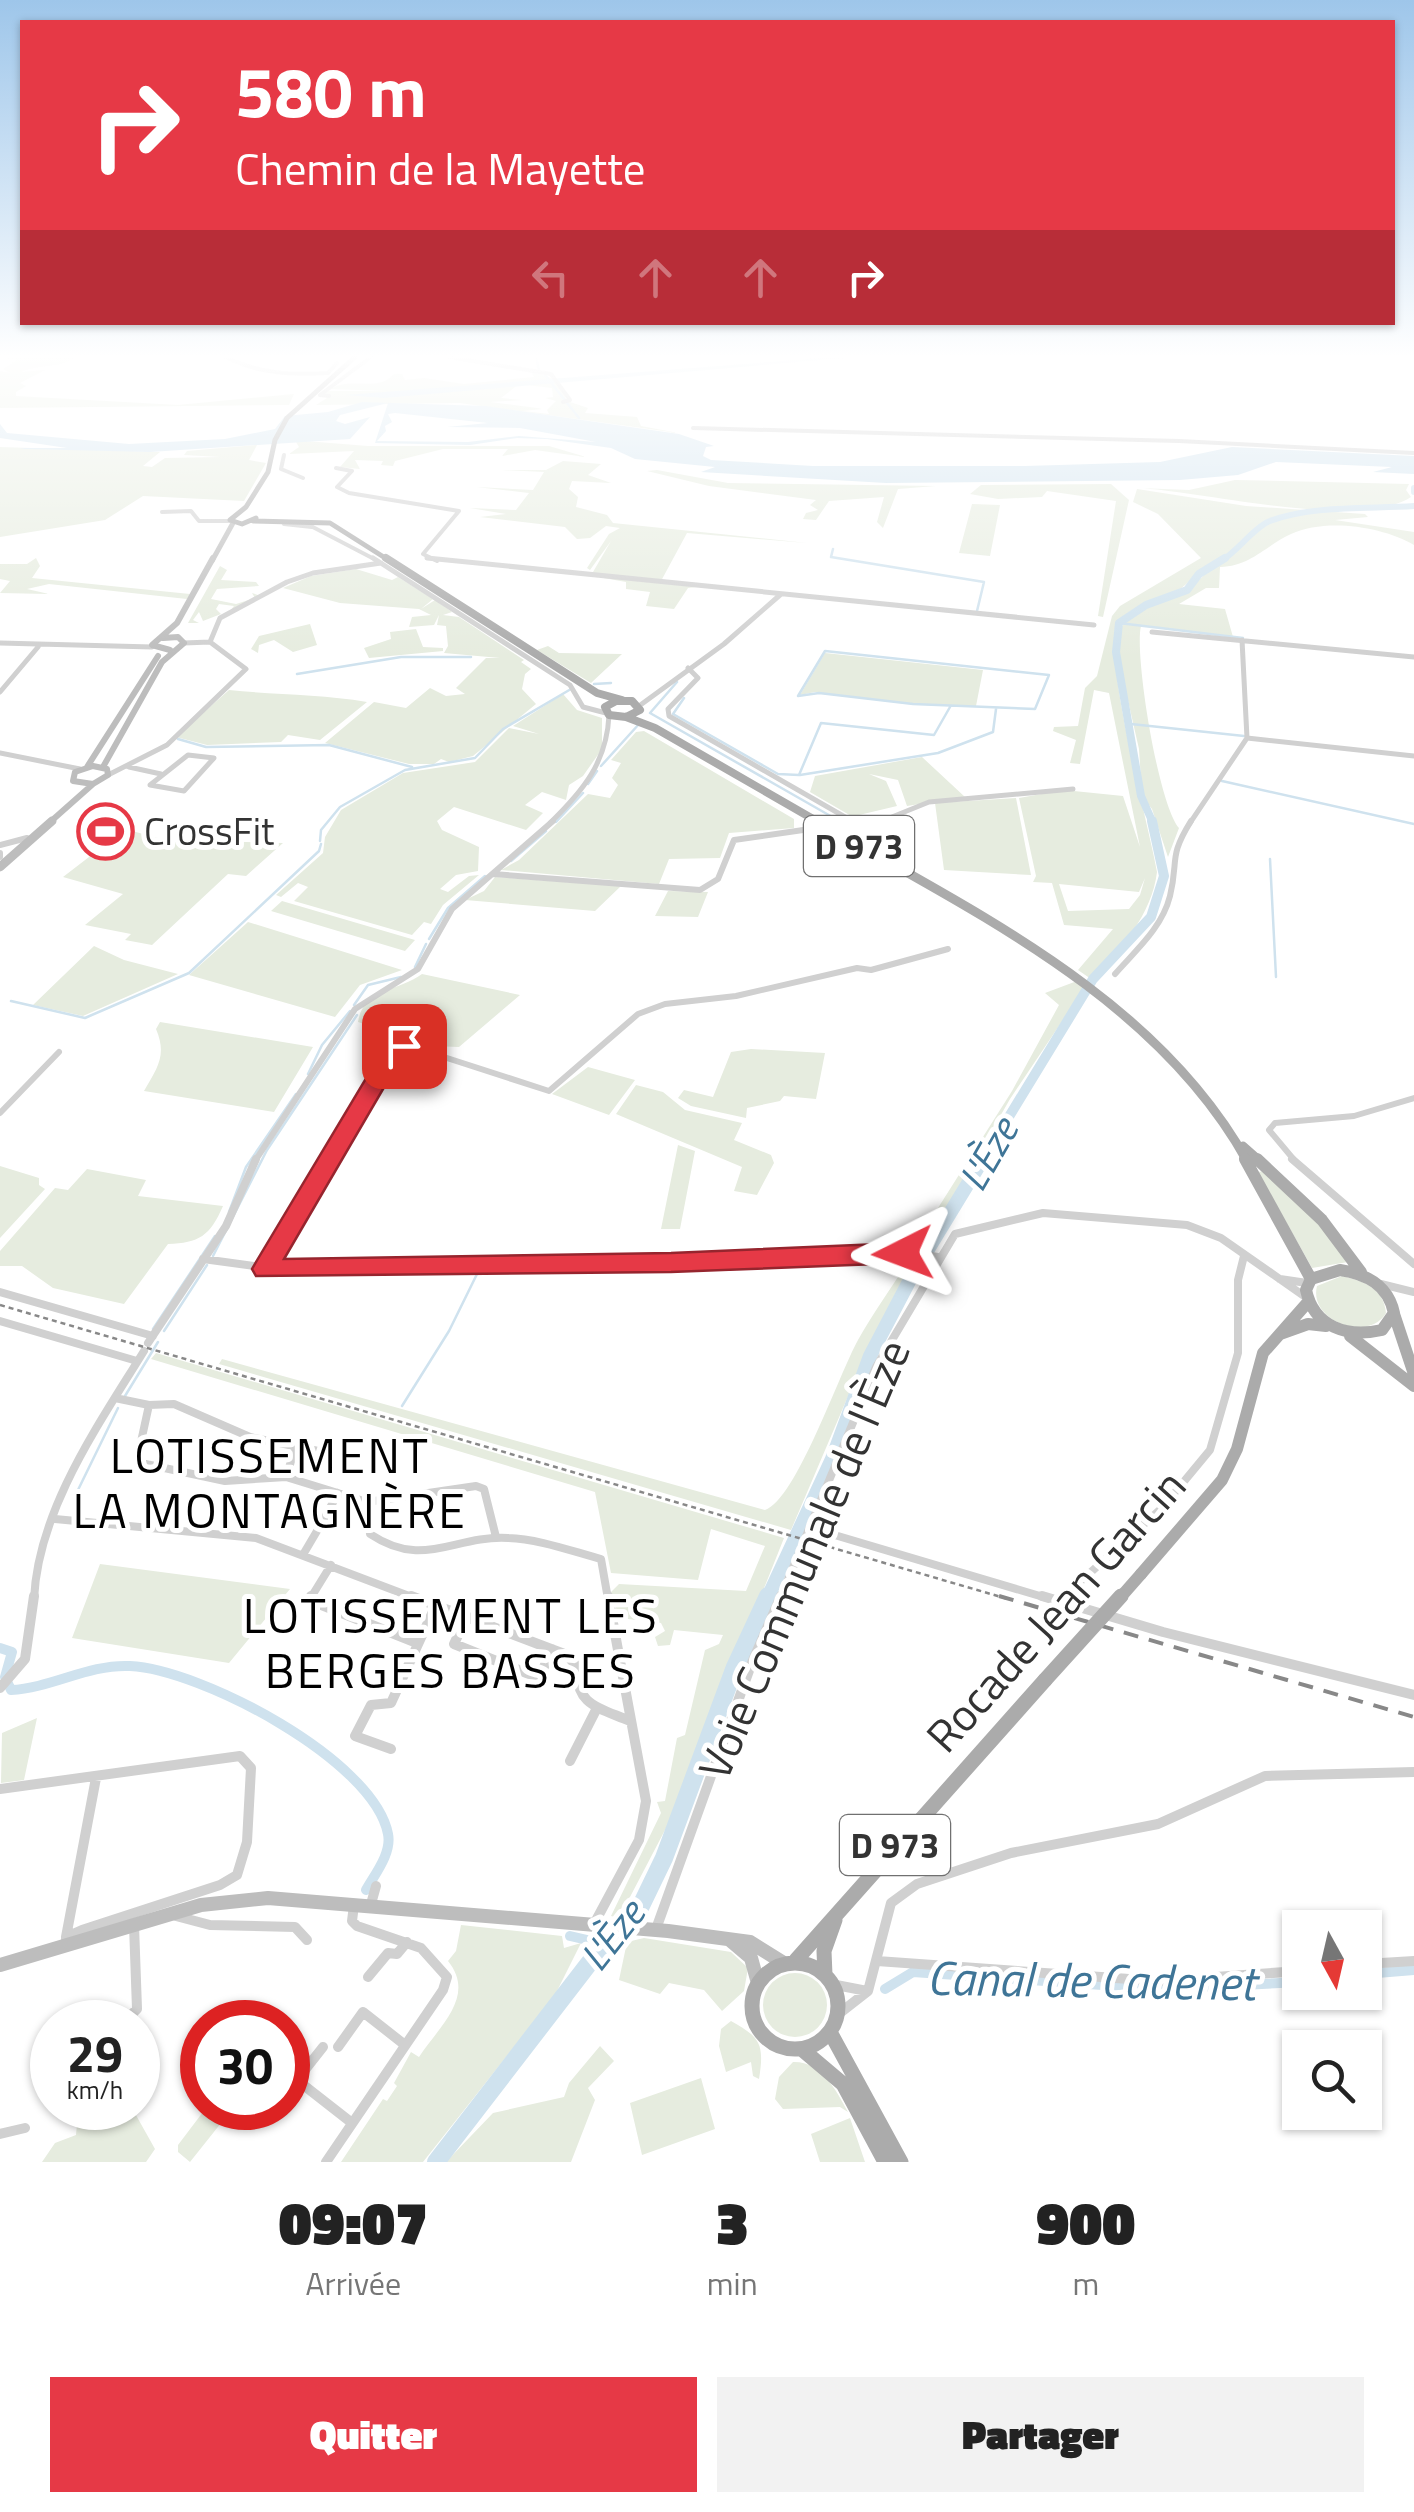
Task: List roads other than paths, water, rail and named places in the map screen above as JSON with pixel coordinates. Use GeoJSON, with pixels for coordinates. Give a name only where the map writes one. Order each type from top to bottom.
{"type":"FeatureCollection","features":[{"type":"Feature","properties":{"kind":"main road"},"geometry":{"type":"LineString","coordinates":[[0,857],[27,838],[68,799],[75,782],[72,775],[83,768],[154,664],[157,644],[176,623],[233,519],[268,472],[273,458]]}},
{"type":"Feature","properties":{"kind":"main road"},"geometry":{"type":"LineString","coordinates":[[0,857],[106,771],[162,662],[181,640],[251,519],[273,472],[275,458]]}},
{"type":"Feature","properties":{"kind":"main road"},"geometry":{"type":"LineString","coordinates":[[233,519],[330,523],[598,693],[639,709]]}},
{"type":"Feature","properties":{"kind":"main road"},"geometry":{"type":"LineString","coordinates":[[157,644],[181,640]]}},
{"type":"Feature","properties":{"kind":"main road"},"geometry":{"type":"LineString","coordinates":[[157,644],[173,650]]}},
{"type":"Feature","properties":{"kind":"main road"},"geometry":{"type":"LineString","coordinates":[[598,693],[607,710],[624,717],[639,709]]}},
{"type":"Feature","properties":{"kind":"main road"},"geometry":{"type":"LineString","coordinates":[[607,710],[624,700]]}},
{"type":"Feature","properties":{"kind":"main road","name":"D 973"},"geometry":{"type":"LineString","coordinates":[[639,709],[656,728]]}},
{"type":"Feature","properties":{"kind":"main road","name":"D 973"},"geometry":{"type":"LineString","coordinates":[[624,717],[656,728],[1062,966],[1136,1024],[1180,1068],[1232,1135],[1322,1220],[1365,1276]]}},
{"type":"Feature","properties":{"kind":"main road"},"geometry":{"type":"LineString","coordinates":[[83,768],[106,771]]}},
{"type":"Feature","properties":{"kind":"main road"},"geometry":{"type":"LineString","coordinates":[[75,782],[93,784]]}},
{"type":"Feature","properties":{"kind":"main road","name":"D 973"},"geometry":{"type":"LineString","coordinates":[[1232,1135],[1310,1281]]}},
{"type":"Feature","properties":{"kind":"main road"},"geometry":{"type":"LineString","coordinates":[[1414,1374],[1394,1309],[1377,1284],[1365,1276],[1328,1270],[1310,1281],[1307,1300],[1336,1329],[1386,1360],[1414,1386]]}},
{"type":"Feature","properties":{"kind":"main road","name":"Rocade Jean Garcin"},"geometry":{"type":"LineString","coordinates":[[789,1961],[1222,1480],[1237,1449],[1263,1353],[1307,1300]]}},
{"type":"Feature","properties":{"kind":"main road"},"geometry":{"type":"LineString","coordinates":[[1274,1337],[1308,1324],[1356,1334],[1382,1330],[1394,1309]]}},
{"type":"Feature","properties":{"kind":"main road"},"geometry":{"type":"LineString","coordinates":[[0,1965],[66,1941],[170,1913],[268,1898],[634,1928],[750,1942],[828,1980],[833,2024],[901,2162]]}},
{"type":"Feature","properties":{"kind":"main road","name":"Rocade Jean Garcin"},"geometry":{"type":"LineString","coordinates":[[828,1980],[824,1951],[842,1906]]}},
{"type":"Feature","properties":{"kind":"main road"},"geometry":{"type":"LineString","coordinates":[[729,1940],[751,1958],[758,1983],[754,2012],[764,2035],[783,2048],[804,2050],[824,2060],[885,2162]]}},
{"type":"Feature","properties":{"kind":"main road"},"geometry":{"type":"LineString","coordinates":[[758,1983],[789,1961]]}},
{"type":"Feature","properties":{"kind":"main road"},"geometry":{"type":"LineString","coordinates":[[804,2050],[833,2024]]}},
{"type":"Feature","properties":{"kind":"street"},"geometry":{"type":"LineString","coordinates":[[283,458],[281,469],[303,478]]}},
{"type":"Feature","properties":{"kind":"street"},"geometry":{"type":"LineString","coordinates":[[336,468],[352,471],[337,488],[349,493],[459,511],[424,558],[1094,625]]}},
{"type":"Feature","properties":{"kind":"street"},"geometry":{"type":"LineString","coordinates":[[162,512],[190,511],[199,521],[233,519]]}},
{"type":"Feature","properties":{"kind":"street"},"geometry":{"type":"LineString","coordinates":[[251,519],[318,528]]}},
{"type":"Feature","properties":{"kind":"street"},"geometry":{"type":"LineString","coordinates":[[0,1688],[13,1680],[24,1665],[32,1638],[37,1567],[55,1519],[115,1398],[226,1226],[261,1148],[355,1009],[373,991],[420,968],[451,909],[574,799],[610,748],[607,710],[582,707],[570,685],[382,563],[307,524]]}},
{"type":"Feature","properties":{"kind":"street"},"geometry":{"type":"LineString","coordinates":[[210,642],[220,618],[287,582],[313,573],[382,563]]}},
{"type":"Feature","properties":{"kind":"street"},"geometry":{"type":"LineString","coordinates":[[639,709],[781,594]]}},
{"type":"Feature","properties":{"kind":"street"},"geometry":{"type":"LineString","coordinates":[[1152,632],[1414,657]]}},
{"type":"Feature","properties":{"kind":"street"},"geometry":{"type":"LineString","coordinates":[[106,771],[126,766],[166,745],[246,669],[210,642],[181,640]]}},
{"type":"Feature","properties":{"kind":"street"},"geometry":{"type":"LineString","coordinates":[[1242,640],[1248,738]]}},
{"type":"Feature","properties":{"kind":"street"},"geometry":{"type":"LineString","coordinates":[[0,644],[157,644]]}},
{"type":"Feature","properties":{"kind":"street"},"geometry":{"type":"LineString","coordinates":[[0,692],[38,646]]}},
{"type":"Feature","properties":{"kind":"street"},"geometry":{"type":"LineString","coordinates":[[688,668],[698,678],[668,709],[668,716],[856,822],[887,819],[929,802],[1073,790]]}},
{"type":"Feature","properties":{"kind":"street"},"geometry":{"type":"LineString","coordinates":[[624,700],[660,690]]}},
{"type":"Feature","properties":{"kind":"street"},"geometry":{"type":"LineString","coordinates":[[611,732],[624,717]]}},
{"type":"Feature","properties":{"kind":"street"},"geometry":{"type":"LineString","coordinates":[[1115,974],[1156,929],[1170,896],[1174,848],[1182,830],[1236,747],[1248,738],[1414,756]]}},
{"type":"Feature","properties":{"kind":"street"},"geometry":{"type":"LineString","coordinates":[[0,753],[83,768]]}},
{"type":"Feature","properties":{"kind":"street"},"geometry":{"type":"LineString","coordinates":[[188,754],[214,758],[181,792],[150,785],[162,774],[188,754]]}},
{"type":"Feature","properties":{"kind":"street"},"geometry":{"type":"LineString","coordinates":[[126,766],[162,774]]}},
{"type":"Feature","properties":{"kind":"street"},"geometry":{"type":"LineString","coordinates":[[492,874],[700,890],[718,880],[732,843],[738,838],[810,828]]}},
{"type":"Feature","properties":{"kind":"street"},"geometry":{"type":"LineString","coordinates":[[0,857],[27,838]]}},
{"type":"Feature","properties":{"kind":"street"},"geometry":{"type":"LineString","coordinates":[[265,1269],[399,1048],[410,1046],[550,1091],[638,1014],[654,1007],[736,996],[857,968],[871,970],[948,950]]}},
{"type":"Feature","properties":{"kind":"street"},"geometry":{"type":"LineString","coordinates":[[0,1114],[59,1052]]}},
{"type":"Feature","properties":{"kind":"street"},"geometry":{"type":"LineString","coordinates":[[1414,1098],[1354,1116],[1276,1124],[1269,1133],[1344,1207],[1414,1264]]}},
{"type":"Feature","properties":{"kind":"street","name":"Voie Communale de l'Èze"},"geometry":{"type":"LineString","coordinates":[[655,1930],[750,1664],[812,1528],[876,1367],[938,1257],[960,1232],[1025,1215],[1070,1212],[1188,1225],[1217,1236],[1307,1300]]}},
{"type":"Feature","properties":{"kind":"street"},"geometry":{"type":"LineString","coordinates":[[203,1259],[265,1269],[671,1263],[916,1253],[938,1257]]}},
{"type":"Feature","properties":{"kind":"street"},"geometry":{"type":"LineString","coordinates":[[1058,1602],[1184,1485],[1210,1449],[1240,1344],[1242,1317],[1234,1279],[1244,1256]]}},
{"type":"Feature","properties":{"kind":"street","name":"Voie Communale de l'Èze"},"geometry":{"type":"LineString","coordinates":[[1275,1278],[1310,1281]]}},
{"type":"Feature","properties":{"kind":"street"},"geometry":{"type":"LineString","coordinates":[[1377,1284],[1414,1293]]}},
{"type":"Feature","properties":{"kind":"street"},"geometry":{"type":"LineString","coordinates":[[0,1292],[148,1343]]}},
{"type":"Feature","properties":{"kind":"street"},"geometry":{"type":"LineString","coordinates":[[1394,1309],[1414,1293]]}},
{"type":"Feature","properties":{"kind":"street"},"geometry":{"type":"LineString","coordinates":[[0,1321],[138,1361]]}},
{"type":"Feature","properties":{"kind":"street"},"geometry":{"type":"LineString","coordinates":[[115,1398],[148,1405],[174,1404],[250,1437],[333,1454]]}},
{"type":"Feature","properties":{"kind":"street"},"geometry":{"type":"LineString","coordinates":[[148,1405],[138,1460],[141,1463],[225,1481],[286,1477],[367,1502],[476,1486],[484,1489],[489,1500],[496,1537]]}},
{"type":"Feature","properties":{"kind":"street"},"geometry":{"type":"LineString","coordinates":[[286,1477],[296,1446]]}},
{"type":"Feature","properties":{"kind":"street"},"geometry":{"type":"LineString","coordinates":[[324,1519],[338,1492]]}},
{"type":"Feature","properties":{"kind":"street"},"geometry":{"type":"LineString","coordinates":[[367,1502],[370,1534],[422,1556],[496,1537],[600,1559],[646,1790],[644,1825],[597,1925]]}},
{"type":"Feature","properties":{"kind":"street"},"geometry":{"type":"LineString","coordinates":[[55,1519],[231,1533],[304,1553],[552,1649],[574,1661],[578,1696],[630,1721]]}},
{"type":"Feature","properties":{"kind":"street"},"geometry":{"type":"LineString","coordinates":[[812,1528],[1214,1646],[1414,1695]]}},
{"type":"Feature","properties":{"kind":"street"},"geometry":{"type":"LineString","coordinates":[[304,1553],[317,1531]]}},
{"type":"Feature","properties":{"kind":"street"},"geometry":{"type":"LineString","coordinates":[[331,1565],[309,1600],[416,1644]]}},
{"type":"Feature","properties":{"kind":"street"},"geometry":{"type":"LineString","coordinates":[[391,1749],[355,1736],[371,1705],[391,1702],[436,1605]]}},
{"type":"Feature","properties":{"kind":"street"},"geometry":{"type":"LineString","coordinates":[[467,1616],[454,1644],[539,1678],[552,1649]]}},
{"type":"Feature","properties":{"kind":"street"},"geometry":{"type":"LineString","coordinates":[[570,1761],[597,1708]]}},
{"type":"Feature","properties":{"kind":"street"},"geometry":{"type":"LineString","coordinates":[[0,1789],[240,1756],[251,1768],[253,1791],[247,1842],[237,1875],[220,1885],[66,1941]]}},
{"type":"Feature","properties":{"kind":"street"},"geometry":{"type":"LineString","coordinates":[[833,2024],[868,1991],[891,1903],[917,1884],[1011,1853],[1158,1824],[1265,1776],[1414,1772]]}},
{"type":"Feature","properties":{"kind":"street"},"geometry":{"type":"LineString","coordinates":[[66,1941],[96,1778]]}},
{"type":"Feature","properties":{"kind":"street"},"geometry":{"type":"LineString","coordinates":[[371,1905],[376,1886]]}},
{"type":"Feature","properties":{"kind":"street"},"geometry":{"type":"LineString","coordinates":[[326,2162],[443,1990],[446,1977],[438,1964],[407,1942],[388,1932],[357,1926],[352,1921],[354,1904]]}},
{"type":"Feature","properties":{"kind":"street"},"geometry":{"type":"LineString","coordinates":[[170,1913],[186,1922],[210,1925],[296,1928],[307,1940]]}},
{"type":"Feature","properties":{"kind":"street"},"geometry":{"type":"LineString","coordinates":[[134,1924],[137,2000]]}},
{"type":"Feature","properties":{"kind":"street"},"geometry":{"type":"LineString","coordinates":[[368,1977],[388,1952],[398,1954],[407,1942]]}},
{"type":"Feature","properties":{"kind":"street"},"geometry":{"type":"LineString","coordinates":[[877,1961],[1158,1981],[1282,1972]]}},
{"type":"Feature","properties":{"kind":"street"},"geometry":{"type":"LineString","coordinates":[[1382,1963],[1414,1961]]}},
{"type":"Feature","properties":{"kind":"street"},"geometry":{"type":"LineString","coordinates":[[828,1980],[868,1991]]}},
{"type":"Feature","properties":{"kind":"street"},"geometry":{"type":"LineString","coordinates":[[338,2047],[363,2012],[405,2045]]}},
{"type":"Feature","properties":{"kind":"street"},"geometry":{"type":"LineString","coordinates":[[322,2047],[297,2080],[352,2122]]}},
{"type":"Feature","properties":{"kind":"street"},"geometry":{"type":"LineString","coordinates":[[0,2134],[25,2128]]}},
{"type":"Feature","properties":{"kind":"water"},"geometry":{"type":"Polygon","coordinates":[[[707,458],[813,466],[1025,466],[1160,462],[1180,458],[1414,458],[1414,474],[1373,472],[1392,467],[1276,462],[1238,475],[1180,480],[886,483],[701,472],[715,467],[635,459],[707,458]]]}},
{"type":"Feature","properties":{"kind":"waterway","name":"L'Èze"},"geometry":{"type":"LineString","coordinates":[[1225,558],[1264,524],[1287,516],[1323,510],[1414,506]]}},
{"type":"Feature","properties":{"kind":"waterway"},"geometry":{"type":"LineString","coordinates":[[833,549],[831,557],[984,582],[977,611]]}},
{"type":"Feature","properties":{"kind":"waterway","name":"L'Èze"},"geometry":{"type":"LineString","coordinates":[[1153,823],[1141,796],[1116,652],[1119,623],[1146,605],[1187,590],[1199,574],[1225,558]]}},
{"type":"Feature","properties":{"kind":"waterway","name":"L'Èze"},"geometry":{"type":"LineString","coordinates":[[1221,561],[1225,558]]}},
{"type":"Feature","properties":{"kind":"waterway"},"geometry":{"type":"LineString","coordinates":[[1119,623],[1243,638]]}},
{"type":"Feature","properties":{"kind":"waterway"},"geometry":{"type":"LineString","coordinates":[[825,651],[1049,675],[1035,709],[913,704],[819,693],[798,696],[825,651]]}},
{"type":"Feature","properties":{"kind":"waterway"},"geometry":{"type":"LineString","coordinates":[[297,674],[401,657],[471,657]]}},
{"type":"Feature","properties":{"kind":"waterway"},"geometry":{"type":"LineString","coordinates":[[677,682],[650,713],[841,822]]}},
{"type":"Feature","properties":{"kind":"waterway"},"geometry":{"type":"LineString","coordinates":[[594,684],[611,683]]}},
{"type":"Feature","properties":{"kind":"waterway"},"geometry":{"type":"LineString","coordinates":[[320,841],[321,830],[340,807],[405,770],[475,758],[503,729],[571,689]]}},
{"type":"Feature","properties":{"kind":"waterway"},"geometry":{"type":"LineString","coordinates":[[684,698],[673,714],[778,774],[799,775],[821,723],[934,735],[950,707]]}},
{"type":"Feature","properties":{"kind":"waterway"},"geometry":{"type":"LineString","coordinates":[[800,775],[938,753],[993,732],[996,709]]}},
{"type":"Feature","properties":{"kind":"waterway"},"geometry":{"type":"LineString","coordinates":[[601,766],[639,724]]}},
{"type":"Feature","properties":{"kind":"waterway"},"geometry":{"type":"LineString","coordinates":[[1131,724],[1244,736]]}},
{"type":"Feature","properties":{"kind":"waterway"},"geometry":{"type":"LineString","coordinates":[[178,739],[206,747],[329,745],[412,767]]}},
{"type":"Feature","properties":{"kind":"waterway"},"geometry":{"type":"LineString","coordinates":[[588,784],[597,771]]}},
{"type":"Feature","properties":{"kind":"waterway"},"geometry":{"type":"LineString","coordinates":[[1222,781],[1414,824]]}},
{"type":"Feature","properties":{"kind":"waterway"},"geometry":{"type":"LineString","coordinates":[[556,822],[583,793]]}},
{"type":"Feature","properties":{"kind":"waterway","name":"L'Èze"},"geometry":{"type":"LineString","coordinates":[[982,1161],[1093,979],[1151,917],[1164,876],[1152,821]]}},
{"type":"Feature","properties":{"kind":"waterway"},"geometry":{"type":"LineString","coordinates":[[511,861],[546,831]]}},
{"type":"Feature","properties":{"kind":"waterway"},"geometry":{"type":"LineString","coordinates":[[11,1001],[85,1018],[189,973],[319,851],[321,844]]}},
{"type":"Feature","properties":{"kind":"waterway"},"geometry":{"type":"LineString","coordinates":[[1270,859],[1276,977]]}},
{"type":"Feature","properties":{"kind":"waterway"},"geometry":{"type":"LineString","coordinates":[[429,939],[448,908],[485,876]]}},
{"type":"Feature","properties":{"kind":"waterway"},"geometry":{"type":"LineString","coordinates":[[415,967],[426,944]]}},
{"type":"Feature","properties":{"kind":"waterway"},"geometry":{"type":"LineString","coordinates":[[354,1005],[368,985],[401,977]]}},
{"type":"Feature","properties":{"kind":"waterway"},"geometry":{"type":"LineString","coordinates":[[308,1074],[322,1045],[350,1011]]}},
{"type":"Feature","properties":{"kind":"waterway"},"geometry":{"type":"LineString","coordinates":[[213,1256],[267,1150],[357,1015]]}},
{"type":"Feature","properties":{"kind":"waterway"},"geometry":{"type":"LineString","coordinates":[[229,1212],[246,1167],[296,1094]]}},
{"type":"Feature","properties":{"kind":"waterway","name":"L'Èze"},"geometry":{"type":"LineString","coordinates":[[767,1599],[832,1459],[870,1356],[913,1274],[983,1159]]}},
{"type":"Feature","properties":{"kind":"waterway"},"geometry":{"type":"LineString","coordinates":[[153,1329],[215,1236]]}},
{"type":"Feature","properties":{"kind":"waterway"},"geometry":{"type":"LineString","coordinates":[[164,1331],[207,1265]]}},
{"type":"Feature","properties":{"kind":"waterway"},"geometry":{"type":"LineString","coordinates":[[402,1406],[449,1331],[479,1270]]}},
{"type":"Feature","properties":{"kind":"waterway"},"geometry":{"type":"LineString","coordinates":[[125,1396],[158,1342]]}},
{"type":"Feature","properties":{"kind":"waterway"},"geometry":{"type":"LineString","coordinates":[[77,1492],[118,1408]]}},
{"type":"Feature","properties":{"kind":"waterway","name":"L'Èze"},"geometry":{"type":"LineString","coordinates":[[436,2162],[607,1940],[636,1916],[664,1858],[735,1667],[768,1596]]}},
{"type":"Feature","properties":{"kind":"waterway","name":"Canal de Cadenet"},"geometry":{"type":"LineString","coordinates":[[0,1648],[12,1652],[5,1677],[11,1690],[99,1669],[130,1666],[198,1683],[280,1723],[352,1777],[376,1806],[389,1841],[382,1863],[366,1890]]}},
{"type":"Feature","properties":{"kind":"waterway","name":"Canal de Cadenet"},"geometry":{"type":"LineString","coordinates":[[570,1936],[596,1942],[601,1935],[626,1938]]}},
{"type":"Feature","properties":{"kind":"waterway","name":"Canal de Cadenet"},"geometry":{"type":"LineString","coordinates":[[1382,1973],[1414,1970]]}},
{"type":"Feature","properties":{"kind":"waterway","name":"Canal de Cadenet"},"geometry":{"type":"LineString","coordinates":[[885,1989],[913,1972],[1160,1989],[1282,1983]]}},
{"type":"Feature","properties":{"kind":"railway"},"geometry":{"type":"LineString","coordinates":[[0,1305],[1008,1599]]}},
{"type":"Feature","properties":{"kind":"railway"},"geometry":{"type":"LineString","coordinates":[[999,1596],[1414,1717]]}},
{"type":"Feature","properties":{"kind":"place","name":"CrossFit"},"geometry":{"type":"Point","coordinates":[105,831]}},
{"type":"Feature","properties":{"kind":"district","name":"LOTISSEMENT LA MONTAGNÈRE"},"geometry":{"type":"Point","coordinates":[270,1482]}},
{"type":"Feature","properties":{"kind":"district","name":"LOTISSEMENT LES BERGES BASSES"},"geometry":{"type":"Point","coordinates":[451,1642]}}]}
